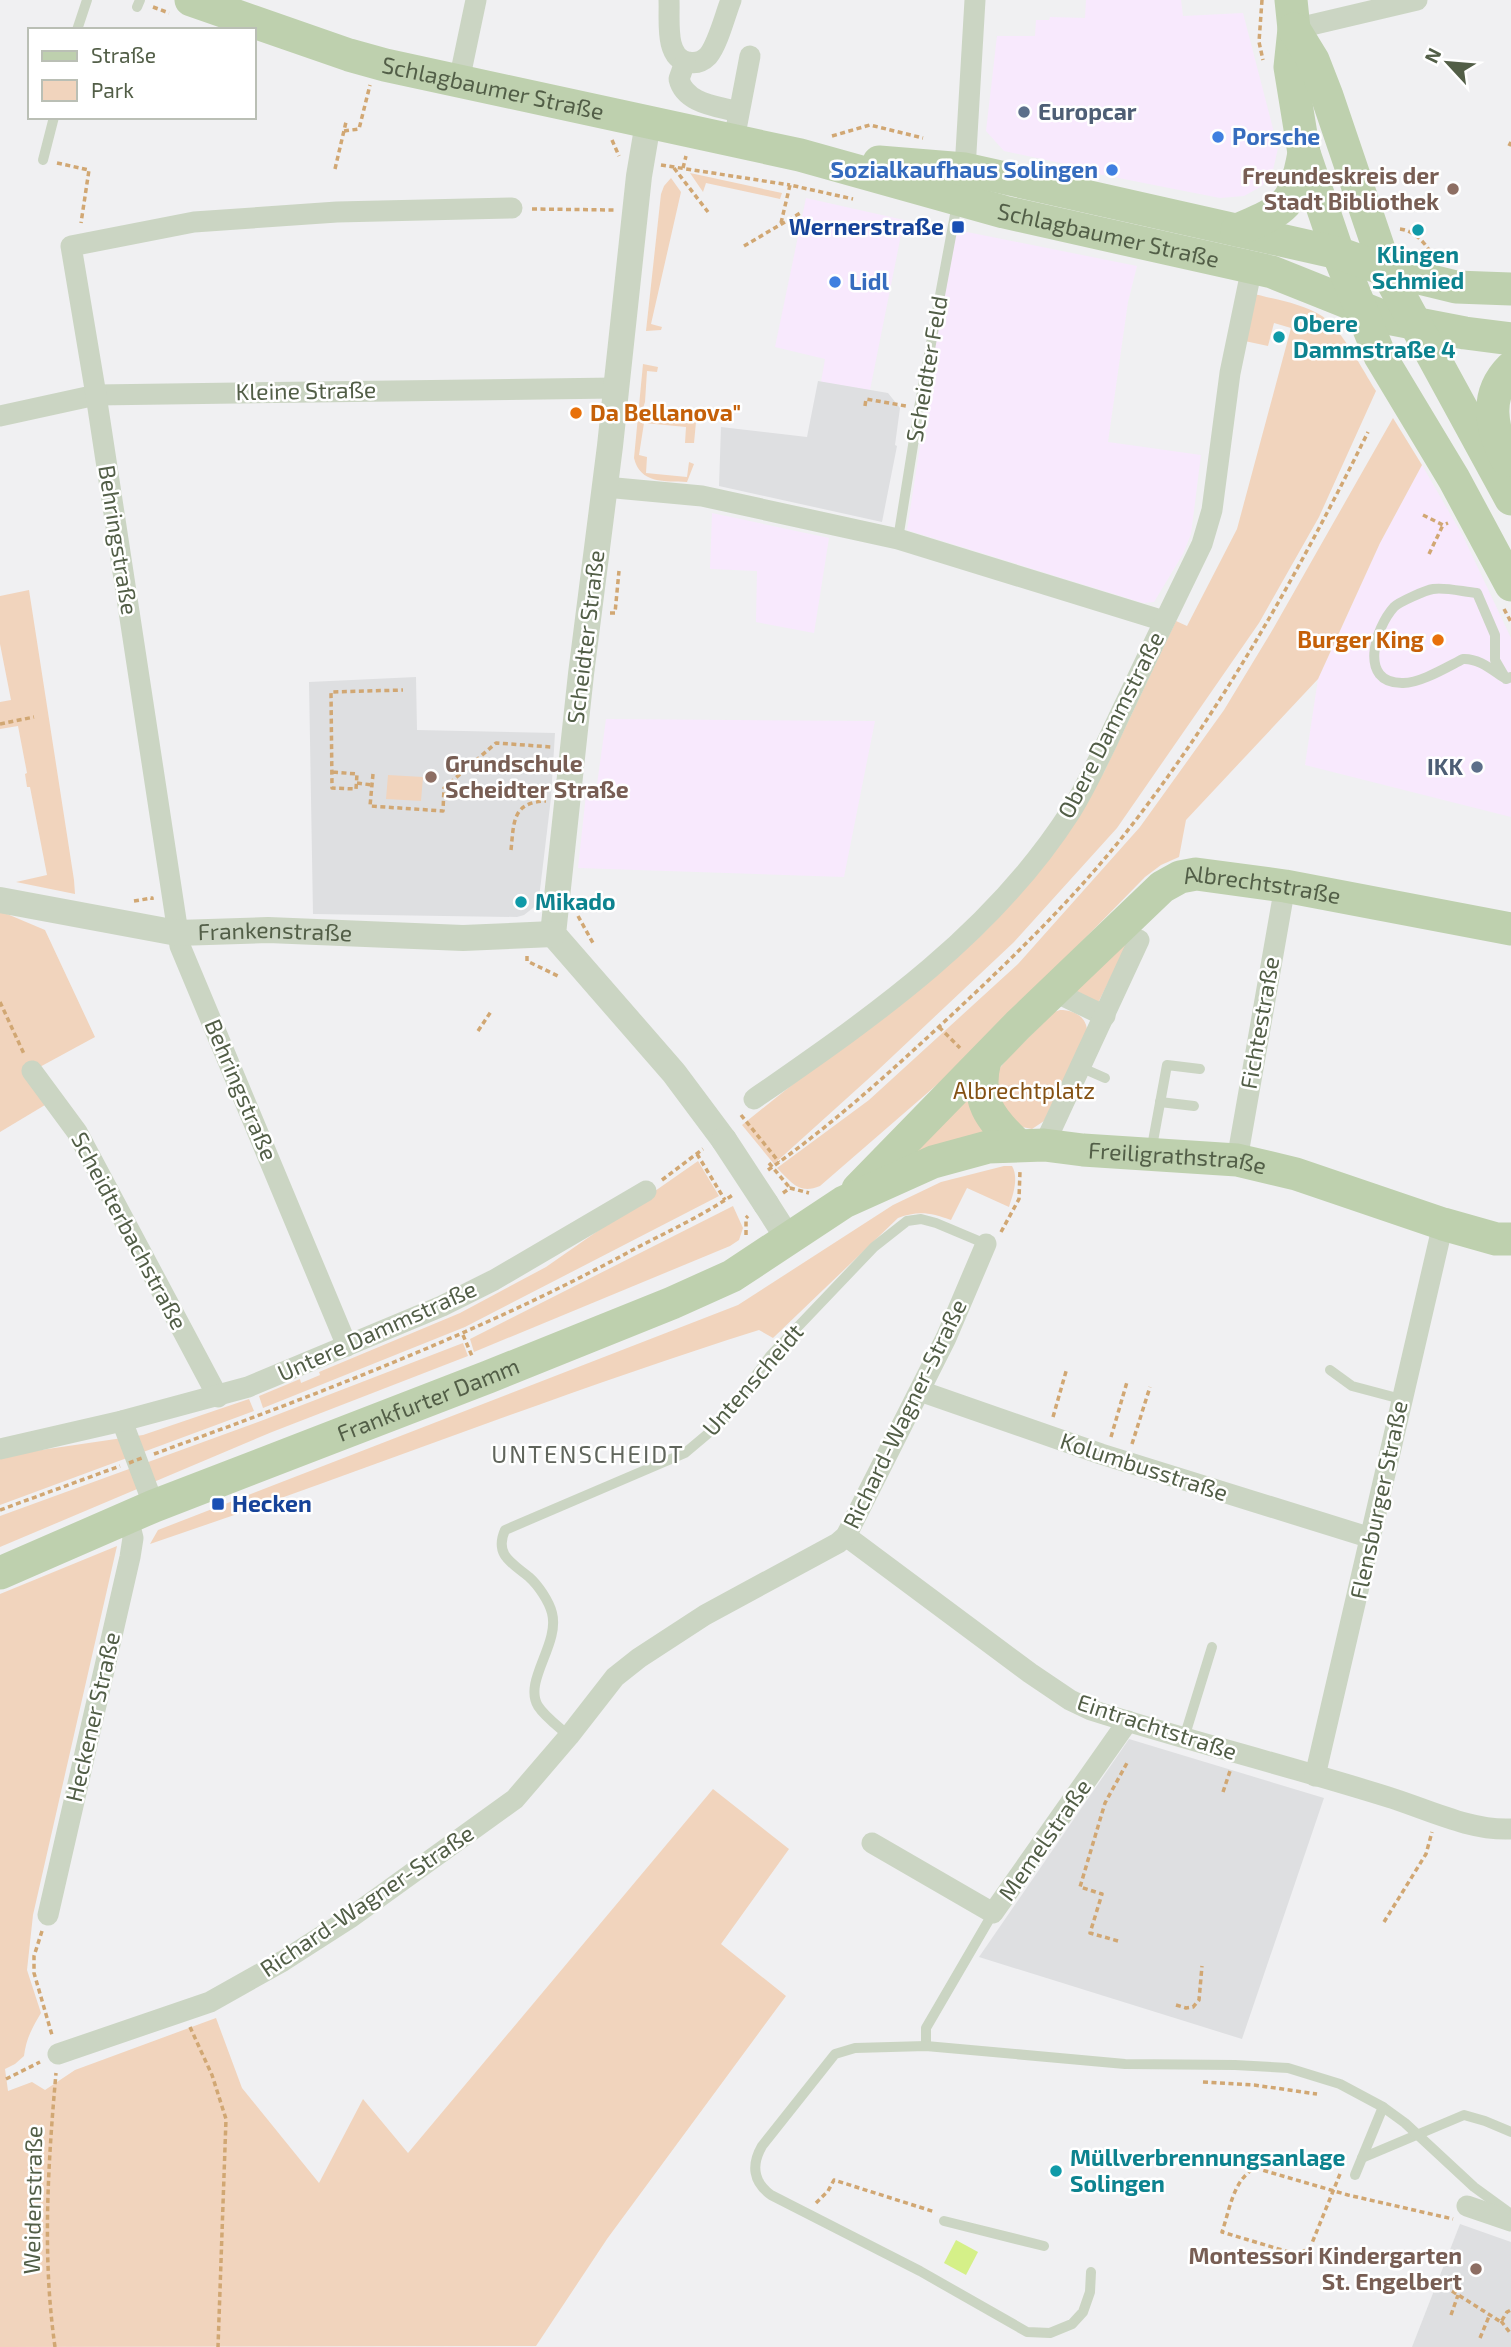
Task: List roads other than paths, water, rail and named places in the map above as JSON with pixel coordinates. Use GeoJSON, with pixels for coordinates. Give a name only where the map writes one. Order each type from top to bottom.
{"type":"FeatureCollection","features":[{"type":"Feature","properties":{"kind":"main road","name":"Schlagbaumer Straße"},"geometry":{"type":"LineString","coordinates":[[191,0],[349,55],[459,81],[648,122],[736,126],[795,170],[961,184],[1237,230],[1343,265]]}},
{"type":"Feature","properties":{"kind":"main road"},"geometry":{"type":"LineString","coordinates":[[1292,15],[1290,67],[1304,153],[1343,265],[1390,303],[1465,333],[1511,339]]}},
{"type":"Feature","properties":{"kind":"main road"},"geometry":{"type":"LineString","coordinates":[[1292,15],[1327,96],[1390,303],[1511,499]]}},
{"type":"Feature","properties":{"kind":"main road"},"geometry":{"type":"LineString","coordinates":[[1237,230],[1283,207],[1298,184],[1304,153]]}},
{"type":"Feature","properties":{"kind":"main road","name":"Schlagbaumer Straße"},"geometry":{"type":"LineString","coordinates":[[961,184],[1390,303]]}},
{"type":"Feature","properties":{"kind":"main road"},"geometry":{"type":"LineString","coordinates":[[1267,271],[1343,265],[1390,303]]}},
{"type":"Feature","properties":{"kind":"main road"},"geometry":{"type":"LineString","coordinates":[[1390,303],[1456,287],[1511,289]]}},
{"type":"Feature","properties":{"kind":"main road"},"geometry":{"type":"LineString","coordinates":[[1390,303],[1380,356],[1454,479],[1511,585]]}},
{"type":"Feature","properties":{"kind":"main road"},"geometry":{"type":"LineString","coordinates":[[1511,368],[1497,386],[1492,415],[1497,438],[1511,468]]}},
{"type":"Feature","properties":{"kind":"main road","name":"Albrechtstraße"},"geometry":{"type":"LineString","coordinates":[[844,1202],[974,1055],[1053,991],[1162,887],[1180,877],[1196,874],[1285,886],[1511,929]]}},
{"type":"Feature","properties":{"kind":"main road"},"geometry":{"type":"LineString","coordinates":[[974,1055],[981,1074],[987,1109],[995,1123],[1027,1150]]}},
{"type":"Feature","properties":{"kind":"main road","name":"Freiligrathstraße"},"geometry":{"type":"LineString","coordinates":[[844,1202],[933,1162],[988,1147],[1083,1150],[1237,1160],[1296,1174],[1443,1224],[1496,1239],[1511,1239]]}},
{"type":"Feature","properties":{"kind":"main road","name":"Frankfurter Damm"},"geometry":{"type":"LineString","coordinates":[[0,1573],[141,1512],[672,1303],[732,1276],[844,1202]]}},
{"type":"Feature","properties":{"kind":"street"},"geometry":{"type":"LineString","coordinates":[[459,81],[476,0]]}},
{"type":"Feature","properties":{"kind":"street"},"geometry":{"type":"LineString","coordinates":[[669,0],[671,46],[677,57],[685,62],[697,62],[707,57],[731,0]]}},
{"type":"Feature","properties":{"kind":"street"},"geometry":{"type":"LineString","coordinates":[[961,184],[975,0]]}},
{"type":"Feature","properties":{"kind":"street"},"geometry":{"type":"LineString","coordinates":[[1292,15],[1417,0]]}},
{"type":"Feature","properties":{"kind":"street"},"geometry":{"type":"LineString","coordinates":[[685,62],[679,79],[685,94],[699,100],[736,126],[750,56]]}},
{"type":"Feature","properties":{"kind":"street","name":"Scheidter Straße"},"geometry":{"type":"LineString","coordinates":[[553,934],[639,176],[648,122]]}},
{"type":"Feature","properties":{"kind":"street","name":"Behringstraße"},"geometry":{"type":"LineString","coordinates":[[347,1346],[180,946],[71,246],[194,222],[337,212],[512,208]]}},
{"type":"Feature","properties":{"kind":"street","name":"Obere Dammstraße"},"geometry":{"type":"LineString","coordinates":[[748,1108],[870,1018],[937,964],[992,912],[1037,859],[1071,811],[1202,544],[1212,510],[1230,373],[1267,271]]}},
{"type":"Feature","properties":{"kind":"street","name":"Kleine Straße"},"geometry":{"type":"LineString","coordinates":[[0,416],[96,395],[615,388]]}},
{"type":"Feature","properties":{"kind":"street"},"geometry":{"type":"LineString","coordinates":[[605,487],[702,496],[898,539],[1164,621]]}},
{"type":"Feature","properties":{"kind":"street","name":"Fichtestraße"},"geometry":{"type":"LineString","coordinates":[[1237,1160],[1285,886]]}},
{"type":"Feature","properties":{"kind":"street","name":"Frankenstraße"},"geometry":{"type":"LineString","coordinates":[[0,900],[177,933],[268,930],[463,938],[553,934]]}},
{"type":"Feature","properties":{"kind":"street"},"geometry":{"type":"LineString","coordinates":[[553,934],[679,1079],[722,1137],[789,1240]]}},
{"type":"Feature","properties":{"kind":"street"},"geometry":{"type":"LineString","coordinates":[[1027,1150],[1080,1067],[1139,940]]}},
{"type":"Feature","properties":{"kind":"street"},"geometry":{"type":"LineString","coordinates":[[1053,991],[1105,1016]]}},
{"type":"Feature","properties":{"kind":"street","name":"Scheidterbachstraße"},"geometry":{"type":"LineString","coordinates":[[32,1071],[77,1132],[218,1396]]}},
{"type":"Feature","properties":{"kind":"street","name":"Untere Dammstraße"},"geometry":{"type":"LineString","coordinates":[[0,1449],[122,1421],[248,1387],[443,1306],[494,1280],[646,1191]]}},
{"type":"Feature","properties":{"kind":"street","name":"Flensburger Straße"},"geometry":{"type":"LineString","coordinates":[[1315,1776],[1443,1224]]}},
{"type":"Feature","properties":{"kind":"street","name":"Richard-Wagner-Straße"},"geometry":{"type":"LineString","coordinates":[[58,2054],[210,2002],[283,1961],[389,1890],[515,1799],[615,1677],[639,1658],[705,1615],[846,1536],[920,1391],[986,1244]]}},
{"type":"Feature","properties":{"kind":"street","name":"Kolumbusstraße"},"geometry":{"type":"LineString","coordinates":[[920,1391],[1116,1459],[1371,1538]]}},
{"type":"Feature","properties":{"kind":"street","name":"Heckener Straße"},"geometry":{"type":"LineString","coordinates":[[48,1915],[141,1512],[122,1421]]}},
{"type":"Feature","properties":{"kind":"street","name":"Eintrachtstraße"},"geometry":{"type":"LineString","coordinates":[[846,1536],[1040,1680],[1081,1705],[1476,1825],[1511,1829]]}},
{"type":"Feature","properties":{"kind":"street","name":"Memelstraße"},"geometry":{"type":"LineString","coordinates":[[872,1843],[993,1913],[1128,1721]]}},
{"type":"Feature","properties":{"kind":"street"},"geometry":{"type":"LineString","coordinates":[[1464,2213],[1511,2221]]}},
{"type":"Feature","properties":{"kind":"lane"},"geometry":{"type":"LineString","coordinates":[[78,28],[88,0]]}},
{"type":"Feature","properties":{"kind":"lane"},"geometry":{"type":"LineString","coordinates":[[43,160],[53,119]]}},
{"type":"Feature","properties":{"kind":"lane","name":"Scheidter Feld"},"geometry":{"type":"LineString","coordinates":[[898,539],[919,408],[961,184]]}},
{"type":"Feature","properties":{"kind":"lane"},"geometry":{"type":"LineString","coordinates":[[1433,589],[1477,593],[1495,635],[1495,660],[1508,678],[1469,659],[1405,684],[1390,680],[1381,674],[1376,665],[1373,651],[1375,641],[1396,604],[1433,589]]}},
{"type":"Feature","properties":{"kind":"lane"},"geometry":{"type":"LineString","coordinates":[[1151,1154],[1167,1065],[1200,1069]]}},
{"type":"Feature","properties":{"kind":"lane"},"geometry":{"type":"LineString","coordinates":[[1080,1067],[1105,1078]]}},
{"type":"Feature","properties":{"kind":"lane"},"geometry":{"type":"LineString","coordinates":[[1160,1102],[1194,1106]]}},
{"type":"Feature","properties":{"kind":"lane","name":"Untenscheidt"},"geometry":{"type":"LineString","coordinates":[[569,1736],[539,1708],[535,1700],[535,1685],[554,1628],[552,1612],[531,1579],[510,1563],[502,1550],[501,1539],[505,1530],[685,1453],[723,1421],[770,1356],[874,1247],[907,1221],[921,1219],[936,1223],[986,1244]]}},
{"type":"Feature","properties":{"kind":"lane"},"geometry":{"type":"LineString","coordinates":[[1330,1370],[1352,1386],[1401,1399]]}},
{"type":"Feature","properties":{"kind":"lane"},"geometry":{"type":"LineString","coordinates":[[1184,1738],[1212,1647]]}},
{"type":"Feature","properties":{"kind":"lane"},"geometry":{"type":"LineString","coordinates":[[926,2046],[926,2028],[993,1913]]}},
{"type":"Feature","properties":{"kind":"lane"},"geometry":{"type":"LineString","coordinates":[[1091,2272],[1090,2292],[1083,2312],[1072,2324],[1050,2333],[1027,2332],[920,2271],[763,2189],[754,2168],[755,2157],[835,2054],[855,2048],[926,2046],[1125,2064],[1288,2068],[1340,2084],[1383,2107],[1416,2133],[1474,2187],[1511,2214]]}},
{"type":"Feature","properties":{"kind":"lane"},"geometry":{"type":"LineString","coordinates":[[1355,2175],[1383,2107]]}},
{"type":"Feature","properties":{"kind":"lane"},"geometry":{"type":"LineString","coordinates":[[1362,2158],[1464,2115],[1511,2132]]}},
{"type":"Feature","properties":{"kind":"lane"},"geometry":{"type":"LineString","coordinates":[[940,2216],[1044,2246]]}},
{"type":"Feature","properties":{"kind":"place","name":"Europcar"},"geometry":{"type":"Point","coordinates":[1024,112]}},
{"type":"Feature","properties":{"kind":"place","name":"Porsche"},"geometry":{"type":"Point","coordinates":[1218,137]}},
{"type":"Feature","properties":{"kind":"place","name":"Sozialkaufhaus Solingen"},"geometry":{"type":"Point","coordinates":[1112,170]}},
{"type":"Feature","properties":{"kind":"place","name":"Freundeskreis der Stadt Bibliothek"},"geometry":{"type":"Point","coordinates":[1453,189]}},
{"type":"Feature","properties":{"kind":"place","name":"Wernerstraße"},"geometry":{"type":"Point","coordinates":[958,227]}},
{"type":"Feature","properties":{"kind":"place","name":"Klingen Schmied"},"geometry":{"type":"Point","coordinates":[1418,230]}},
{"type":"Feature","properties":{"kind":"place","name":"Lidl"},"geometry":{"type":"Point","coordinates":[835,282]}},
{"type":"Feature","properties":{"kind":"place","name":"Obere Dammstraße 4"},"geometry":{"type":"Point","coordinates":[1279,337]}},
{"type":"Feature","properties":{"kind":"place","name":"Da Bellanova\""},"geometry":{"type":"Point","coordinates":[576,413]}},
{"type":"Feature","properties":{"kind":"place","name":"Burger King"},"geometry":{"type":"Point","coordinates":[1438,640]}},
{"type":"Feature","properties":{"kind":"place","name":"IKK"},"geometry":{"type":"Point","coordinates":[1477,767]}},
{"type":"Feature","properties":{"kind":"place","name":"Grundschule Scheidter Straße"},"geometry":{"type":"Point","coordinates":[431,777]}},
{"type":"Feature","properties":{"kind":"place","name":"Mikado"},"geometry":{"type":"Point","coordinates":[521,902]}},
{"type":"Feature","properties":{"kind":"place","name":"Hecken"},"geometry":{"type":"Point","coordinates":[218,1504]}},
{"type":"Feature","properties":{"kind":"place","name":"Müllverbrennungsanlage Solingen"},"geometry":{"type":"Point","coordinates":[1056,2171]}},
{"type":"Feature","properties":{"kind":"place","name":"Montessori Kindergarten St. Engelbert"},"geometry":{"type":"Point","coordinates":[1476,2269]}},
{"type":"Feature","properties":{"kind":"district","name":"UNTENSCHEIDT"},"geometry":{"type":"Point","coordinates":[588,1455]}},
{"type":"Feature","properties":{"kind":"park label","name":"Albrechtplatz"},"geometry":{"type":"Point","coordinates":[1024,1091]}}]}
